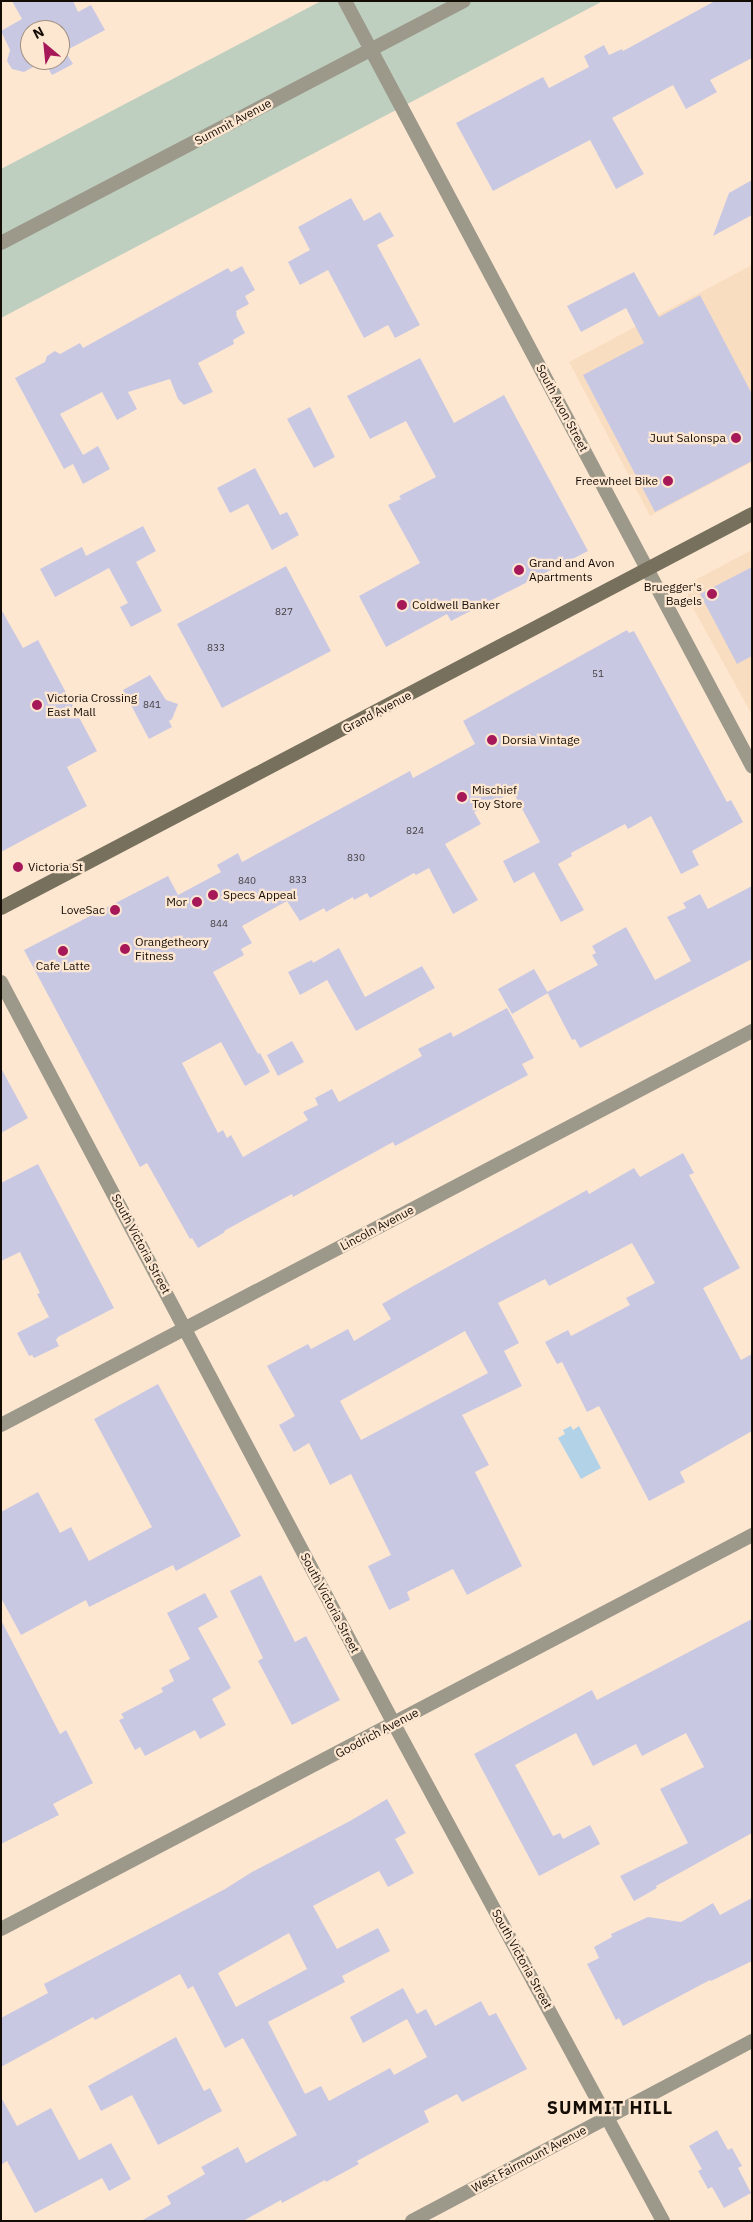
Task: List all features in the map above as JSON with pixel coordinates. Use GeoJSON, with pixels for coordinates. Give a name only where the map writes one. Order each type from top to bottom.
{"type":"FeatureCollection","features":[{"type":"Feature","properties":{"kind":"main road","name":"Grand Avenue"},"geometry":{"type":"LineString","coordinates":[[1,908],[752,514]]}},
{"type":"Feature","properties":{"kind":"street","name":"South Avon Street"},"geometry":{"type":"LineString","coordinates":[[345,1],[752,766]]}},
{"type":"Feature","properties":{"kind":"street","name":"Summit Avenue"},"geometry":{"type":"LineString","coordinates":[[1,243],[464,1]]}},
{"type":"Feature","properties":{"kind":"street","name":"South Victoria Street"},"geometry":{"type":"LineString","coordinates":[[1,982],[186,1328],[394,1724],[663,2221]]}},
{"type":"Feature","properties":{"kind":"street","name":"Lincoln Avenue"},"geometry":{"type":"LineString","coordinates":[[1,1424],[752,1031]]}},
{"type":"Feature","properties":{"kind":"street","name":"Goodrich Avenue"},"geometry":{"type":"LineString","coordinates":[[1,1929],[752,1535]]}},
{"type":"Feature","properties":{"kind":"street","name":"West Fairmount Avenue"},"geometry":{"type":"LineString","coordinates":[[412,2221],[752,2041]]}},
{"type":"Feature","properties":{"kind":"shaded area"},"geometry":{"type":"Polygon","coordinates":[[[752,265],[752,462],[650,516],[569,362],[752,265]]]}},
{"type":"Feature","properties":{"kind":"shaded area"},"geometry":{"type":"Polygon","coordinates":[[[752,550],[752,715],[688,599],[688,592],[693,581],[752,550]]]}},
{"type":"Feature","properties":{"kind":"green space"},"geometry":{"type":"Polygon","coordinates":[[[321,1],[603,1],[1,318],[1,169],[321,1]]]}},
{"type":"Feature","properties":{"kind":"water"},"geometry":{"type":"Polygon","coordinates":[[[571,1426],[573,1430],[579,1426],[601,1468],[581,1479],[558,1438],[565,1434],[563,1430],[571,1426]]]}},
{"type":"Feature","properties":{"kind":"building"},"geometry":{"type":"Polygon","coordinates":[[[12,1],[73,1],[78,12],[91,5],[105,30],[70,48],[70,20],[20,20],[22,19],[12,1]]]}},
{"type":"Feature","properties":{"kind":"building"},"geometry":{"type":"Polygon","coordinates":[[[715,1],[752,1],[752,58],[710,80],[717,92],[686,109],[673,85],[612,118],[644,174],[616,189],[590,140],[493,191],[456,123],[543,77],[549,88],[589,67],[584,56],[604,45],[609,55],[622,49],[623,51],[715,1]]]}},
{"type":"Feature","properties":{"kind":"building"},"geometry":{"type":"Polygon","coordinates":[[[20,20],[20,70],[28,70],[24,72],[12,69],[7,61],[10,50],[1,31],[20,20]]]}},
{"type":"Feature","properties":{"kind":"building"},"geometry":{"type":"Polygon","coordinates":[[[49,70],[62,70],[52,75],[49,70]]]}},
{"type":"Feature","properties":{"kind":"building"},"geometry":{"type":"Polygon","coordinates":[[[752,180],[752,215],[713,236],[729,193],[752,180]]]}},
{"type":"Feature","properties":{"kind":"building"},"geometry":{"type":"Polygon","coordinates":[[[351,198],[364,221],[380,212],[394,236],[377,245],[420,325],[395,338],[388,325],[364,338],[328,270],[300,285],[288,262],[310,250],[298,227],[351,198]]]}},
{"type":"Feature","properties":{"kind":"building"},"geometry":{"type":"Polygon","coordinates":[[[242,266],[255,290],[245,296],[249,304],[236,311],[236,315],[245,333],[233,340],[234,344],[198,363],[213,392],[184,405],[178,399],[170,379],[128,392],[137,409],[117,420],[102,392],[60,414],[83,455],[98,446],[110,469],[83,484],[73,464],[64,469],[15,378],[45,362],[47,356],[55,351],[60,354],[80,343],[83,348],[228,268],[231,272],[242,266]]]}},
{"type":"Feature","properties":{"kind":"building"},"geometry":{"type":"Polygon","coordinates":[[[634,272],[659,317],[700,295],[752,394],[752,461],[655,512],[583,375],[644,343],[626,308],[581,332],[567,306],[634,272]]]}},
{"type":"Feature","properties":{"kind":"building"},"geometry":{"type":"Polygon","coordinates":[[[420,358],[454,423],[504,395],[588,551],[451,621],[447,614],[386,647],[359,596],[420,563],[388,505],[401,499],[399,496],[436,477],[406,421],[370,439],[347,396],[420,358]]]}},
{"type":"Feature","properties":{"kind":"building"},"geometry":{"type":"Polygon","coordinates":[[[310,407],[335,457],[314,468],[287,419],[310,407]]]}},
{"type":"Feature","properties":{"kind":"building"},"geometry":{"type":"Polygon","coordinates":[[[255,468],[280,515],[287,512],[299,535],[272,550],[248,504],[230,513],[217,488],[255,468]]]}},
{"type":"Feature","properties":{"kind":"building"},"geometry":{"type":"Polygon","coordinates":[[[143,526],[156,551],[136,562],[162,611],[131,627],[120,607],[128,603],[109,568],[55,597],[40,569],[82,547],[86,556],[143,526]]]}},
{"type":"Feature","properties":{"kind":"building"},"geometry":{"type":"Polygon","coordinates":[[[286,566],[331,651],[222,708],[177,624],[286,566]]]}},
{"type":"Feature","properties":{"kind":"building"},"geometry":{"type":"Polygon","coordinates":[[[752,567],[752,656],[737,664],[700,594],[752,567]]]}},
{"type":"Feature","properties":{"kind":"building","name":"Victoria Crossing East Mall"},"geometry":{"type":"Polygon","coordinates":[[[1,609],[23,648],[38,640],[97,751],[67,767],[87,806],[1,852],[1,609]]]}},
{"type":"Feature","properties":{"kind":"building"},"geometry":{"type":"Polygon","coordinates":[[[627,630],[629,633],[634,631],[727,802],[731,800],[743,822],[692,851],[699,865],[681,874],[651,816],[628,829],[625,824],[571,853],[572,856],[558,864],[584,910],[561,922],[534,872],[514,883],[503,861],[540,842],[513,792],[474,812],[481,824],[445,844],[478,900],[453,914],[429,868],[416,875],[414,873],[370,898],[367,893],[354,900],[353,897],[326,912],[324,908],[300,921],[287,901],[242,926],[252,943],[241,949],[244,955],[213,972],[258,1054],[260,1053],[270,1072],[245,1086],[221,1042],[182,1063],[218,1133],[223,1130],[227,1138],[231,1135],[243,1157],[308,1120],[303,1112],[318,1105],[315,1098],[332,1089],[339,1102],[422,1056],[418,1049],[451,1032],[453,1037],[507,1008],[534,1058],[522,1064],[528,1075],[395,1146],[393,1142],[293,1197],[292,1194],[224,1231],[198,1248],[192,1238],[190,1239],[147,1163],[140,1167],[24,950],[168,876],[178,895],[221,872],[217,865],[238,853],[242,862],[410,771],[413,778],[475,744],[463,721],[627,630]]]}},
{"type":"Feature","properties":{"kind":"building"},"geometry":{"type":"Polygon","coordinates":[[[150,675],[166,700],[178,704],[172,719],[169,721],[172,727],[149,739],[123,690],[150,675]]]}},
{"type":"Feature","properties":{"kind":"building"},"geometry":{"type":"Polygon","coordinates":[[[752,886],[752,959],[580,1048],[575,1039],[572,1040],[547,992],[598,965],[592,955],[596,953],[592,946],[626,927],[655,980],[691,961],[667,917],[686,908],[683,903],[700,894],[708,909],[752,886]]]}},
{"type":"Feature","properties":{"kind":"building"},"geometry":{"type":"Polygon","coordinates":[[[339,948],[365,997],[422,966],[435,988],[356,1031],[327,980],[300,995],[288,972],[312,960],[313,963],[339,948]]]}},
{"type":"Feature","properties":{"kind":"building"},"geometry":{"type":"Polygon","coordinates":[[[534,969],[548,993],[512,1014],[498,989],[534,969]]]}},
{"type":"Feature","properties":{"kind":"building"},"geometry":{"type":"Polygon","coordinates":[[[292,1041],[304,1062],[278,1076],[267,1055],[292,1041]]]}},
{"type":"Feature","properties":{"kind":"building"},"geometry":{"type":"Polygon","coordinates":[[[1,1068],[28,1118],[1,1133],[1,1068]]]}},
{"type":"Feature","properties":{"kind":"building"},"geometry":{"type":"Polygon","coordinates":[[[683,1153],[694,1173],[689,1175],[740,1268],[703,1288],[741,1360],[752,1354],[752,1431],[680,1472],[685,1482],[649,1501],[599,1406],[587,1412],[562,1362],[557,1364],[545,1342],[568,1330],[571,1336],[630,1305],[626,1298],[655,1283],[632,1243],[549,1286],[545,1279],[498,1303],[519,1343],[504,1351],[522,1386],[462,1415],[489,1465],[475,1472],[522,1566],[467,1595],[453,1569],[407,1592],[410,1600],[389,1610],[368,1566],[391,1555],[351,1474],[330,1485],[309,1443],[294,1452],[279,1425],[295,1416],[267,1366],[308,1344],[311,1349],[348,1329],[354,1341],[391,1319],[382,1304],[415,1285],[587,1190],[589,1194],[634,1168],[640,1177],[683,1153]],[[465,1331],[340,1401],[361,1440],[488,1373],[465,1331]]]}},
{"type":"Feature","properties":{"kind":"building"},"geometry":{"type":"Polygon","coordinates":[[[38,1164],[114,1308],[58,1337],[56,1340],[59,1346],[34,1358],[32,1355],[29,1356],[17,1333],[49,1317],[37,1294],[40,1293],[20,1252],[1,1261],[1,1183],[38,1164]]]}},
{"type":"Feature","properties":{"kind":"building"},"geometry":{"type":"Polygon","coordinates":[[[158,1384],[241,1536],[176,1571],[173,1565],[89,1607],[86,1600],[21,1635],[1,1598],[1,1512],[38,1492],[60,1533],[71,1527],[89,1561],[152,1527],[94,1419],[158,1384]]]}},
{"type":"Feature","properties":{"kind":"building"},"geometry":{"type":"Polygon","coordinates":[[[261,1575],[295,1642],[306,1636],[340,1700],[292,1725],[258,1661],[263,1658],[230,1591],[261,1575]]]}},
{"type":"Feature","properties":{"kind":"building"},"geometry":{"type":"Polygon","coordinates":[[[205,1593],[218,1617],[198,1628],[231,1688],[212,1699],[226,1725],[200,1739],[195,1730],[145,1756],[140,1747],[135,1750],[119,1720],[124,1718],[121,1714],[163,1692],[161,1688],[174,1681],[169,1670],[190,1659],[167,1613],[205,1593]]]}},
{"type":"Feature","properties":{"kind":"building"},"geometry":{"type":"Polygon","coordinates":[[[752,1619],[752,1833],[656,1886],[657,1888],[634,1901],[620,1876],[688,1843],[660,1789],[704,1767],[686,1733],[642,1756],[636,1744],[593,1766],[576,1733],[515,1765],[553,1836],[560,1833],[563,1839],[590,1825],[600,1844],[539,1876],[474,1754],[592,1690],[597,1700],[752,1619]]]}},
{"type":"Feature","properties":{"kind":"building"},"geometry":{"type":"Polygon","coordinates":[[[1,1620],[60,1734],[66,1730],[93,1783],[53,1804],[59,1815],[1,1844],[1,1620]]]}},
{"type":"Feature","properties":{"kind":"building"},"geometry":{"type":"Polygon","coordinates":[[[387,1799],[406,1833],[395,1839],[414,1873],[388,1887],[379,1871],[313,1906],[337,1949],[378,1928],[390,1951],[342,1976],[345,1982],[268,2022],[305,2094],[321,2086],[329,2101],[390,2068],[394,2075],[427,2057],[407,2019],[363,2043],[350,2017],[403,1988],[417,2014],[426,2009],[435,2026],[481,2001],[489,2016],[496,2013],[527,2069],[462,2102],[457,2094],[424,2111],[429,2122],[357,2161],[359,2164],[326,2182],[325,2180],[282,2203],[281,2200],[243,2221],[141,2221],[171,2204],[167,2196],[205,2174],[201,2167],[238,2147],[246,2163],[297,2135],[243,2038],[225,2048],[193,1986],[188,1989],[180,1974],[95,2020],[93,2017],[1,2067],[1,2018],[48,1993],[44,1984],[350,1821],[387,1799]],[[289,1933],[218,1973],[236,2007],[307,1969],[289,1933]]]}},
{"type":"Feature","properties":{"kind":"building"},"geometry":{"type":"Polygon","coordinates":[[[752,1898],[752,1961],[710,1980],[623,2026],[619,2018],[616,2020],[587,1964],[599,1958],[594,1947],[612,1937],[611,1934],[648,1917],[681,1922],[713,1903],[720,1915],[752,1898]]]}},
{"type":"Feature","properties":{"kind":"building"},"geometry":{"type":"Polygon","coordinates":[[[176,2037],[204,2091],[210,2088],[222,2111],[158,2145],[132,2095],[101,2111],[88,2086],[176,2037]]]}},
{"type":"Feature","properties":{"kind":"building"},"geometry":{"type":"Polygon","coordinates":[[[1,2097],[17,2126],[51,2108],[79,2160],[111,2143],[131,2179],[109,2191],[102,2178],[35,2213],[7,2161],[1,2165],[1,2097]]]}},
{"type":"Feature","properties":{"kind":"building"},"geometry":{"type":"Polygon","coordinates":[[[717,2130],[728,2150],[732,2148],[742,2166],[738,2168],[751,2193],[724,2208],[712,2187],[708,2189],[698,2171],[702,2169],[689,2146],[717,2130]]]}},
{"type":"Feature","properties":{"kind":"place","name":"Juut Salonspa"},"geometry":{"type":"Point","coordinates":[736,438]}},
{"type":"Feature","properties":{"kind":"place","name":"Freewheel Bike"},"geometry":{"type":"Point","coordinates":[668,481]}},
{"type":"Feature","properties":{"kind":"place","name":"Grand and Avon Apartments"},"geometry":{"type":"Point","coordinates":[519,570]}},
{"type":"Feature","properties":{"kind":"place","name":"Bruegger's Bagels"},"geometry":{"type":"Point","coordinates":[712,594]}},
{"type":"Feature","properties":{"kind":"place","name":"Coldwell Banker"},"geometry":{"type":"Point","coordinates":[402,605]}},
{"type":"Feature","properties":{"kind":"place","name":"Victoria Crossing East Mall"},"geometry":{"type":"Point","coordinates":[37,705]}},
{"type":"Feature","properties":{"kind":"place","name":"Dorsia Vintage"},"geometry":{"type":"Point","coordinates":[492,740]}},
{"type":"Feature","properties":{"kind":"place","name":"Mischief Toy Store"},"geometry":{"type":"Point","coordinates":[462,797]}},
{"type":"Feature","properties":{"kind":"place","name":"Victoria St"},"geometry":{"type":"Point","coordinates":[18,867]}},
{"type":"Feature","properties":{"kind":"place","name":"Specs Appeal"},"geometry":{"type":"Point","coordinates":[213,895]}},
{"type":"Feature","properties":{"kind":"place","name":"Mor"},"geometry":{"type":"Point","coordinates":[197,902]}},
{"type":"Feature","properties":{"kind":"place","name":"LoveSac"},"geometry":{"type":"Point","coordinates":[115,910]}},
{"type":"Feature","properties":{"kind":"place","name":"Orangetheory Fitness"},"geometry":{"type":"Point","coordinates":[125,949]}},
{"type":"Feature","properties":{"kind":"place","name":"Cafe Latte"},"geometry":{"type":"Point","coordinates":[63,951]}},
{"type":"Feature","properties":{"kind":"district","name":"SUMMIT HILL"},"geometry":{"type":"Point","coordinates":[610,2108]}}]}
